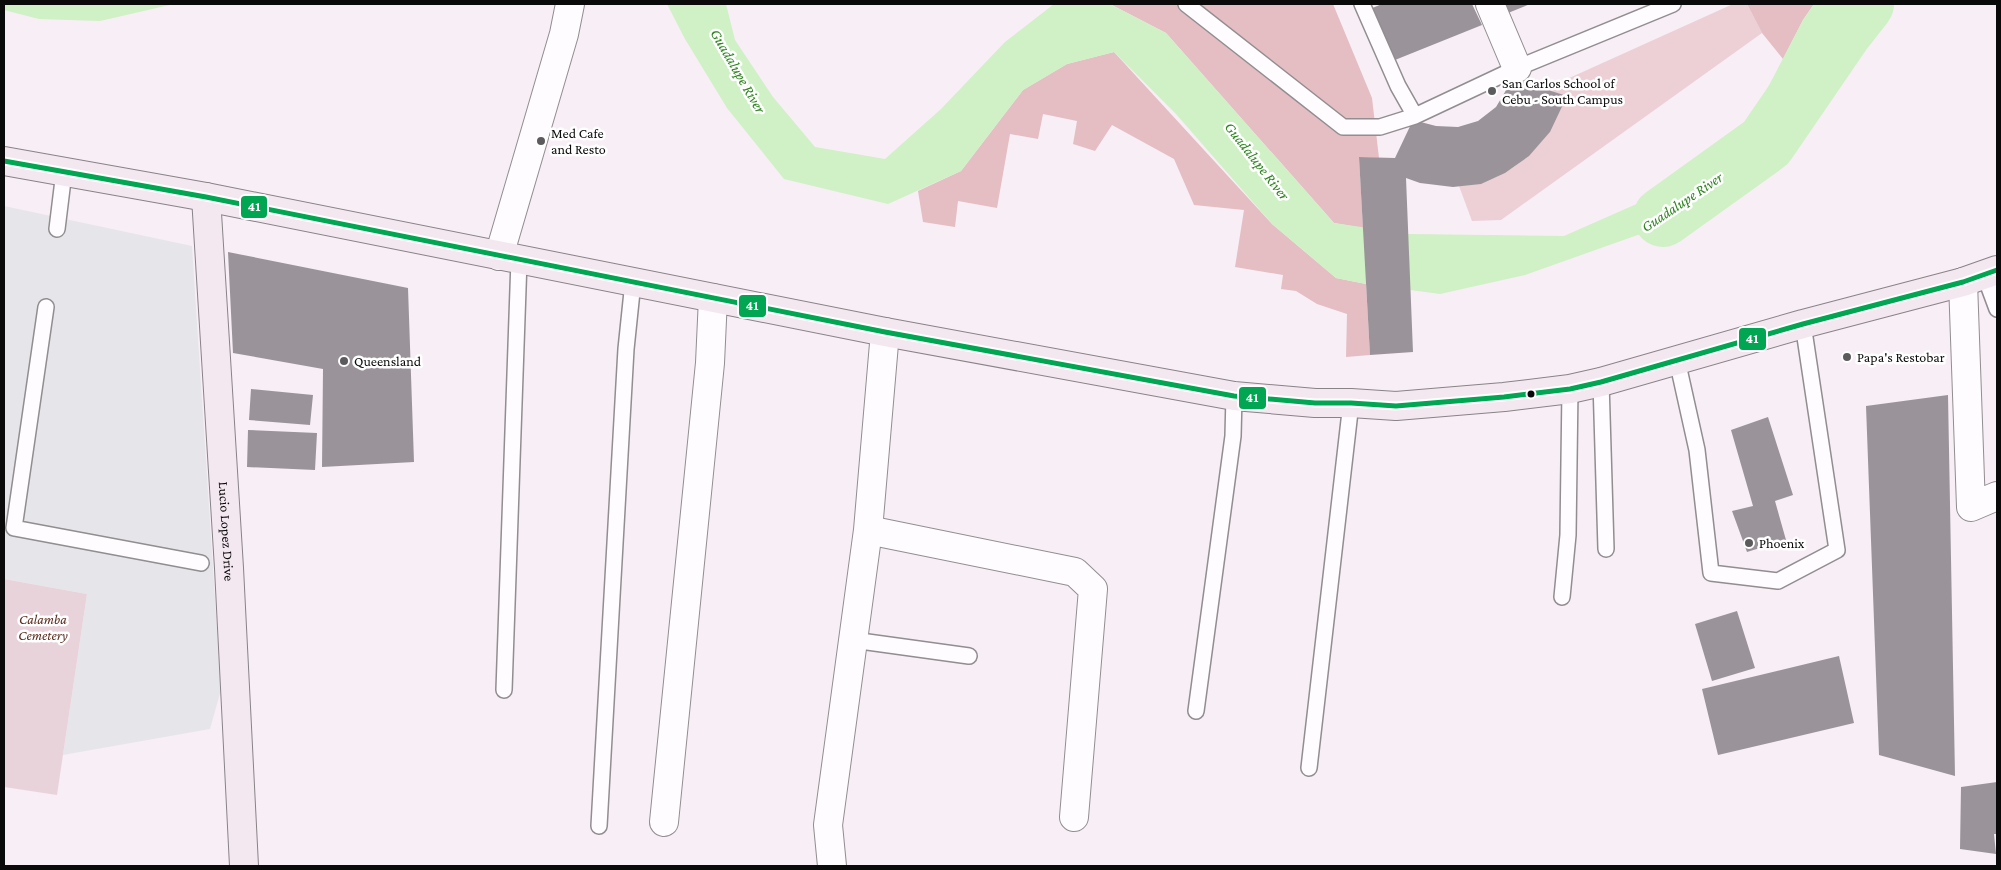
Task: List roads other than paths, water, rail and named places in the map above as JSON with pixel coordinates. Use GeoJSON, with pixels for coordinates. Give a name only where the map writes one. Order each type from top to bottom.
{"type":"FeatureCollection","features":[{"type":"Feature","properties":{"kind":"main road"},"geometry":{"type":"LineString","coordinates":[[4,161],[206,197],[885,332],[1234,396],[1315,403],[1396,406],[1504,397],[1570,389],[1601,382],[1982,275]]}},
{"type":"Feature","properties":{"kind":"main road","name":"Lucio Lopez Drive"},"geometry":{"type":"LineString","coordinates":[[206,197],[229,568],[244,866]]}},
{"type":"Feature","properties":{"kind":"street"},"geometry":{"type":"LineString","coordinates":[[509,258],[570,4]]}},
{"type":"Feature","properties":{"kind":"street"},"geometry":{"type":"LineString","coordinates":[[1490,4],[1516,68]]}},
{"type":"Feature","properties":{"kind":"street"},"geometry":{"type":"LineString","coordinates":[[1982,275],[1970,507],[1997,496]]}},
{"type":"Feature","properties":{"kind":"street"},"geometry":{"type":"LineString","coordinates":[[664,822],[710,363],[713,298]]}},
{"type":"Feature","properties":{"kind":"street"},"geometry":{"type":"LineString","coordinates":[[832,866],[828,825],[868,530],[885,332]]}},
{"type":"Feature","properties":{"kind":"street"},"geometry":{"type":"LineString","coordinates":[[868,530],[1076,572],[1093,589],[1074,818]]}},
{"type":"Feature","properties":{"kind":"lane"},"geometry":{"type":"LineString","coordinates":[[1186,4],[1343,127],[1380,127],[1415,116],[1516,68],[1673,4]]}},
{"type":"Feature","properties":{"kind":"lane"},"geometry":{"type":"LineString","coordinates":[[1362,4],[1398,86],[1415,116]]}},
{"type":"Feature","properties":{"kind":"lane"},"geometry":{"type":"LineString","coordinates":[[57,229],[64,172]]}},
{"type":"Feature","properties":{"kind":"lane"},"geometry":{"type":"LineString","coordinates":[[504,690],[509,258]]}},
{"type":"Feature","properties":{"kind":"lane"},"geometry":{"type":"LineString","coordinates":[[1982,275],[1997,309]]}},
{"type":"Feature","properties":{"kind":"lane"},"geometry":{"type":"LineString","coordinates":[[599,826],[626,349],[633,282]]}},
{"type":"Feature","properties":{"kind":"lane"},"geometry":{"type":"LineString","coordinates":[[46,307],[14,528],[201,563]]}},
{"type":"Feature","properties":{"kind":"lane"},"geometry":{"type":"LineString","coordinates":[[1677,360],[1697,450],[1711,573],[1778,581],[1837,550],[1803,324]]}},
{"type":"Feature","properties":{"kind":"lane"},"geometry":{"type":"LineString","coordinates":[[1601,382],[1606,549]]}},
{"type":"Feature","properties":{"kind":"lane"},"geometry":{"type":"LineString","coordinates":[[1562,596],[1568,535],[1570,389]]}},
{"type":"Feature","properties":{"kind":"lane"},"geometry":{"type":"LineString","coordinates":[[1196,711],[1233,436],[1234,396]]}},
{"type":"Feature","properties":{"kind":"lane"},"geometry":{"type":"LineString","coordinates":[[1309,768],[1351,403]]}},
{"type":"Feature","properties":{"kind":"lane"},"geometry":{"type":"LineString","coordinates":[[853,640],[969,656]]}},
{"type":"Feature","properties":{"kind":"water"},"geometry":{"type":"Polygon","coordinates":[[[4,4],[174,4],[100,21],[39,19],[4,10],[4,4]]]}},
{"type":"Feature","properties":{"kind":"water"},"geometry":{"type":"Polygon","coordinates":[[[667,4],[726,4],[735,40],[773,97],[815,147],[885,159],[941,109],[1005,42],[1054,4],[1110,4],[1166,33],[1334,223],[1409,234],[1564,236],[1666,191],[1750,122],[1803,20],[1814,4],[1885,4],[1870,11],[1822,69],[1773,135],[1646,232],[1525,275],[1440,294],[1336,278],[1272,224],[1176,114],[1114,52],[1067,64],[1023,90],[961,171],[888,204],[784,179],[727,108],[685,39],[667,4]]]}},
{"type":"Feature","properties":{"kind":"waterway","name":"Guadalupe River"},"geometry":{"type":"LineString","coordinates":[[1663,217],[1766,143],[1842,32],[1864,4]]}},
{"type":"Feature","properties":{"kind":"place","name":"San Carlos School of Cebu - South Campus"},"geometry":{"type":"Point","coordinates":[1492,91]}},
{"type":"Feature","properties":{"kind":"place","name":"Med Cafe and Resto"},"geometry":{"type":"Point","coordinates":[541,141]}},
{"type":"Feature","properties":{"kind":"place","name":"Papa's Restobar"},"geometry":{"type":"Point","coordinates":[1847,357]}},
{"type":"Feature","properties":{"kind":"place","name":"Queensland"},"geometry":{"type":"Point","coordinates":[344,361]}},
{"type":"Feature","properties":{"kind":"place","name":"Phoenix"},"geometry":{"type":"Point","coordinates":[1749,543]}},
{"type":"Feature","properties":{"kind":"park label","name":"Calamba Cemetery"},"geometry":{"type":"Point","coordinates":[43,628]}}]}
